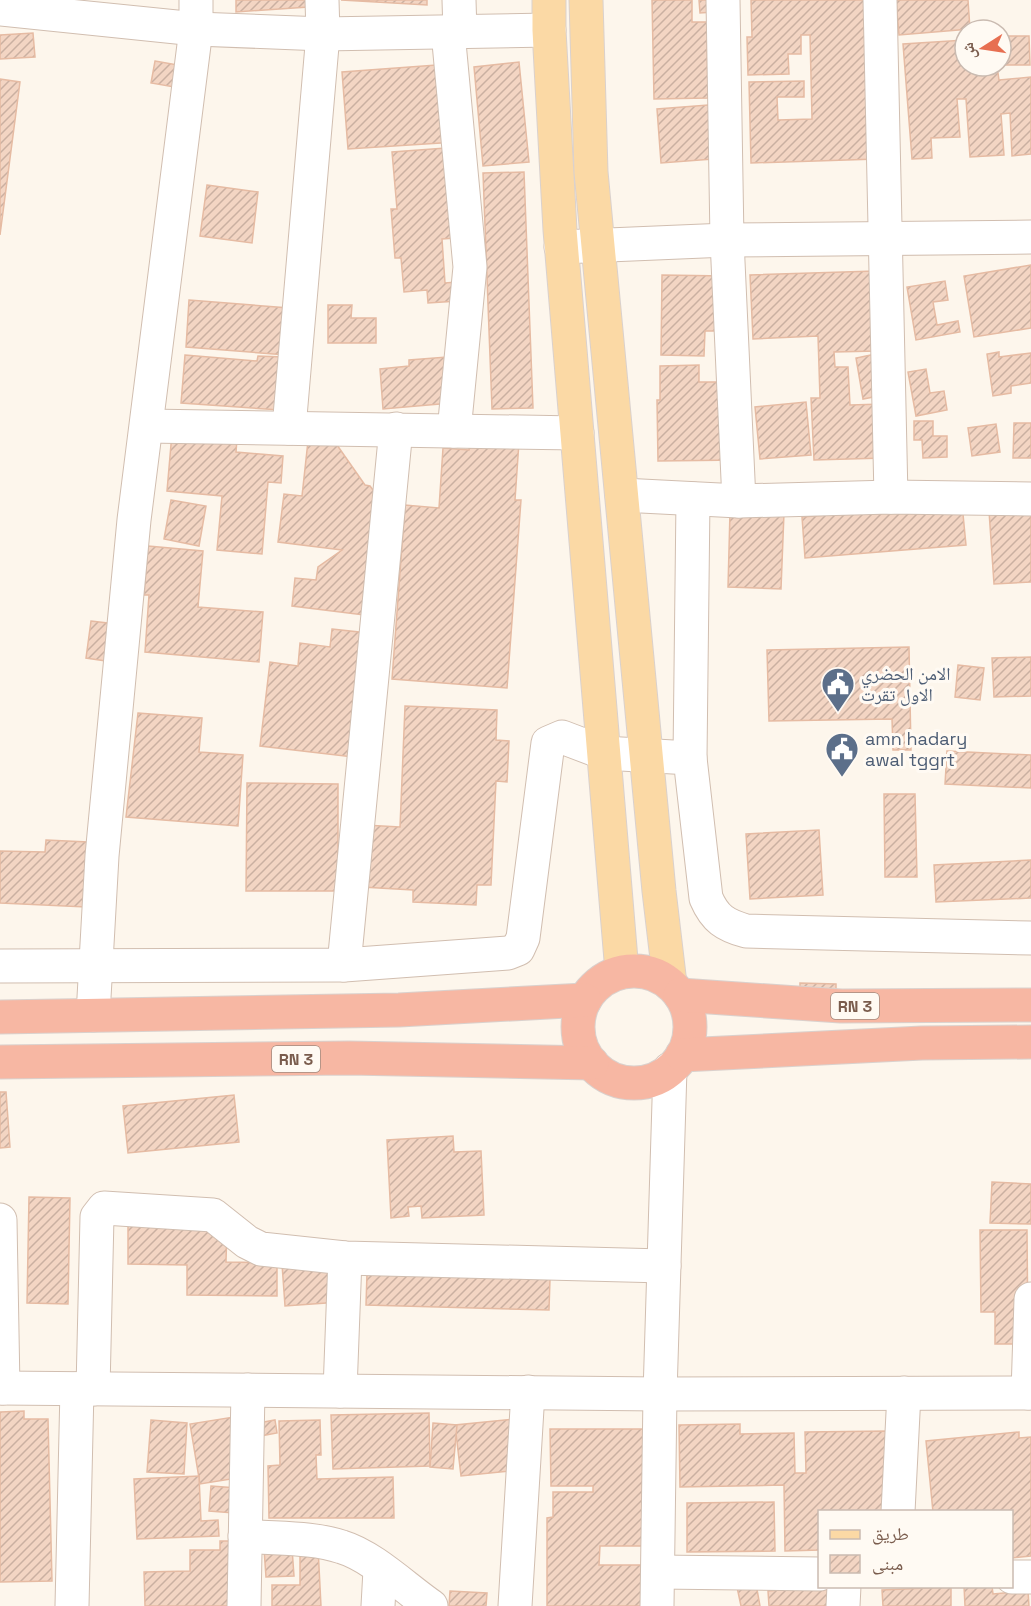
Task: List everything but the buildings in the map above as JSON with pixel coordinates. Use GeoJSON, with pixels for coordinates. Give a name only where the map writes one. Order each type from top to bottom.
{"type":"FeatureCollection","features":[{"type":"Feature","properties":{"kind":"highway"},"geometry":{"type":"LineString","coordinates":[[639,971],[656,975],[675,989],[688,1015],[689,1035],[676,1062],[656,1078],[630,1082],[605,1075],[592,1063],[581,1044],[578,1022],[585,1000],[600,982],[622,972],[639,971]]}},
{"type":"Feature","properties":{"kind":"highway","name":"RN 3"},"geometry":{"type":"LineString","coordinates":[[675,989],[841,1006],[1031,1005]]}},
{"type":"Feature","properties":{"kind":"highway"},"geometry":{"type":"LineString","coordinates":[[0,1017],[399,1011],[585,1000]]}},
{"type":"Feature","properties":{"kind":"highway","name":"RN 3"},"geometry":{"type":"LineString","coordinates":[[676,1062],[922,1043],[1031,1042]]}},
{"type":"Feature","properties":{"kind":"highway","name":"RN 3"},"geometry":{"type":"LineString","coordinates":[[0,1062],[349,1058],[592,1063]]}},
{"type":"Feature","properties":{"kind":"main road"},"geometry":{"type":"LineString","coordinates":[[586,0],[591,172],[658,891],[675,989]]}},
{"type":"Feature","properties":{"kind":"main road"},"geometry":{"type":"LineString","coordinates":[[549,15],[561,247],[622,972]]}},
{"type":"Feature","properties":{"kind":"street"},"geometry":{"type":"LineString","coordinates":[[289,428],[323,34],[322,0]]}},
{"type":"Feature","properties":{"kind":"street"},"geometry":{"type":"LineString","coordinates":[[723,0],[727,240],[739,501]]}},
{"type":"Feature","properties":{"kind":"street"},"geometry":{"type":"LineString","coordinates":[[880,0],[891,497]]}},
{"type":"Feature","properties":{"kind":"street"},"geometry":{"type":"LineString","coordinates":[[0,9],[196,15],[323,34],[456,21],[549,15]]}},
{"type":"Feature","properties":{"kind":"street"},"geometry":{"type":"LineString","coordinates":[[93,1015],[102,856],[134,520],[196,15]]}},
{"type":"Feature","properties":{"kind":"street"},"geometry":{"type":"LineString","coordinates":[[454,431],[470,267],[456,21]]}},
{"type":"Feature","properties":{"kind":"street"},"geometry":{"type":"LineString","coordinates":[[561,247],[727,240],[1031,237]]}},
{"type":"Feature","properties":{"kind":"street"},"geometry":{"type":"LineString","coordinates":[[147,426],[577,433]]}},
{"type":"Feature","properties":{"kind":"street"},"geometry":{"type":"LineString","coordinates":[[344,965],[396,429]]}},
{"type":"Feature","properties":{"kind":"street"},"geometry":{"type":"LineString","coordinates":[[622,495],[739,501],[891,497],[1031,498]]}},
{"type":"Feature","properties":{"kind":"street"},"geometry":{"type":"LineString","coordinates":[[693,499],[690,758],[706,898],[713,914],[726,925],[746,931],[1031,938]]}},
{"type":"Feature","properties":{"kind":"street"},"geometry":{"type":"LineString","coordinates":[[0,966],[344,965],[508,953],[518,949],[523,938],[548,743],[562,737],[604,753],[690,758]]}},
{"type":"Feature","properties":{"kind":"street"},"geometry":{"type":"LineString","coordinates":[[657,1606],[664,1266],[676,1062]]}},
{"type":"Feature","properties":{"kind":"street"},"geometry":{"type":"LineString","coordinates":[[72,1606],[97,1217],[104,1208],[213,1215],[247,1242],[261,1249],[345,1258],[664,1266]]}},
{"type":"Feature","properties":{"kind":"street"},"geometry":{"type":"LineString","coordinates":[[0,1220],[2,1388],[660,1394],[1029,1394],[1031,1299]]}},
{"type":"Feature","properties":{"kind":"street"},"geometry":{"type":"LineString","coordinates":[[340,1391],[345,1258]]}},
{"type":"Feature","properties":{"kind":"street"},"geometry":{"type":"LineString","coordinates":[[244,1606],[248,1390]]}},
{"type":"Feature","properties":{"kind":"street"},"geometry":{"type":"LineString","coordinates":[[515,1606],[528,1392]]}},
{"type":"Feature","properties":{"kind":"street"},"geometry":{"type":"LineString","coordinates":[[898,1510],[904,1393]]}},
{"type":"Feature","properties":{"kind":"street"},"geometry":{"type":"LineString","coordinates":[[245,1536],[327,1543],[359,1554],[431,1606]]}},
{"type":"Feature","properties":{"kind":"street"},"geometry":{"type":"LineString","coordinates":[[378,1606],[380,1569]]}},
{"type":"Feature","properties":{"kind":"street"},"geometry":{"type":"LineString","coordinates":[[658,1572],[818,1574]]}},
{"type":"Feature","properties":{"kind":"street"},"geometry":{"type":"LineString","coordinates":[[1013,1577],[1031,1578]]}},
{"type":"Feature","properties":{"kind":"street"},"geometry":{"type":"LineString","coordinates":[[843,1606],[844,1588]]}},
{"type":"Feature","properties":{"kind":"place","name":"الامن الحضري الاول تقرت"},"geometry":{"type":"Point","coordinates":[838,713]}},
{"type":"Feature","properties":{"kind":"place","name":"amn hadary awal tggrt"},"geometry":{"type":"Point","coordinates":[842,778]}}]}
